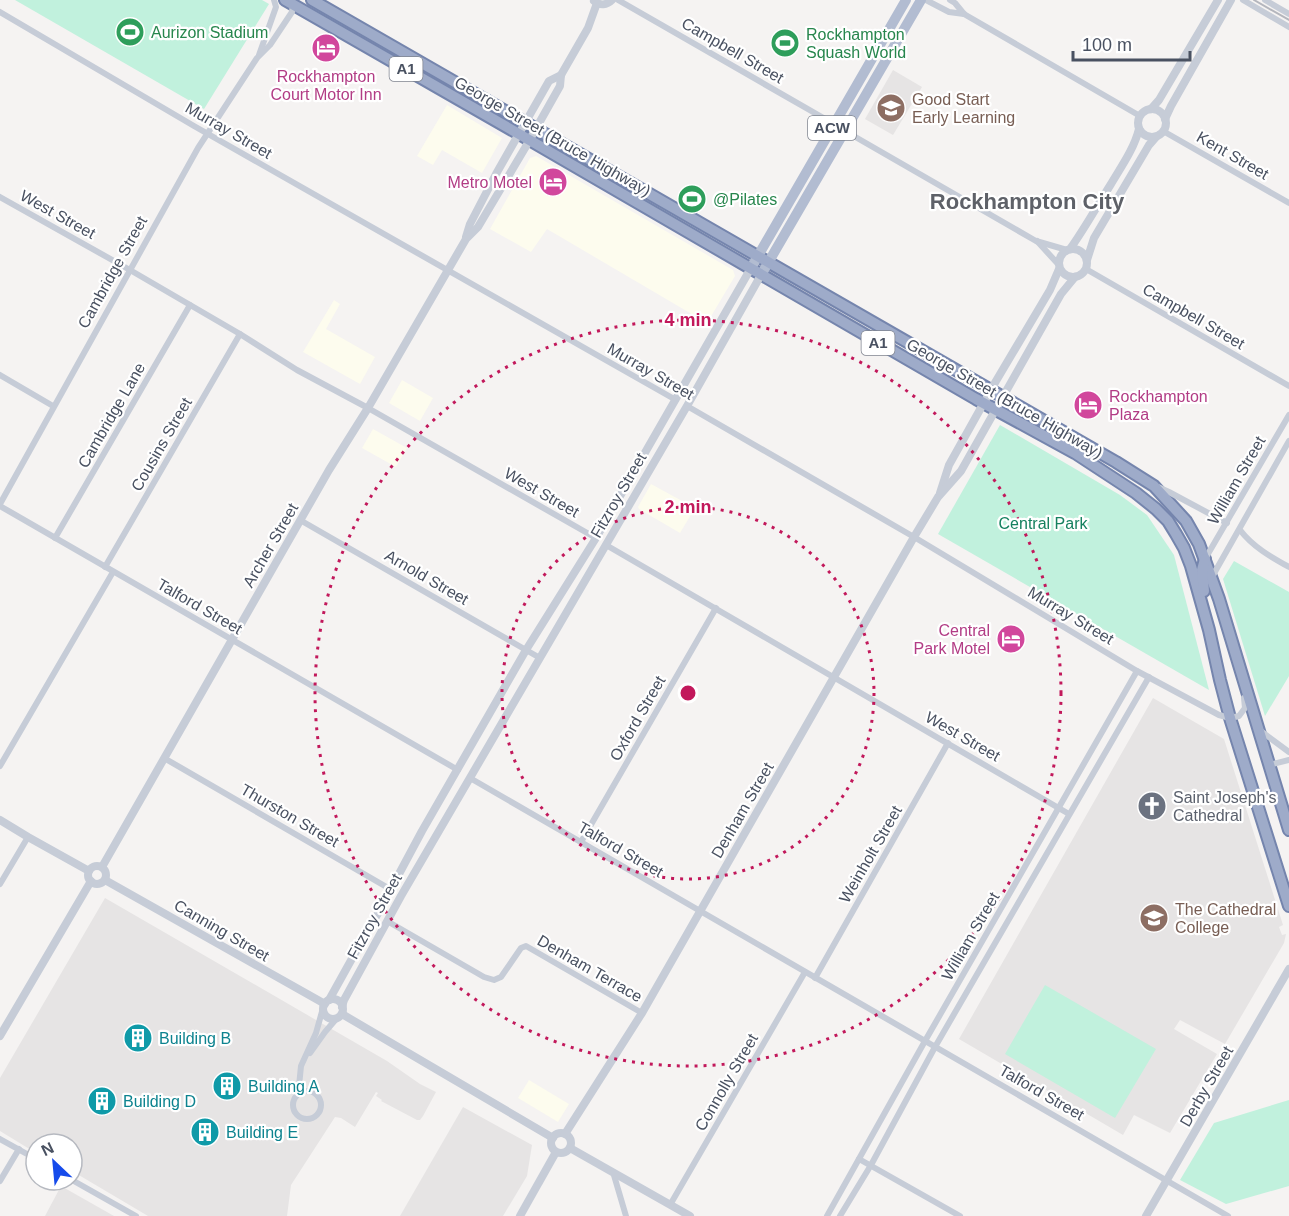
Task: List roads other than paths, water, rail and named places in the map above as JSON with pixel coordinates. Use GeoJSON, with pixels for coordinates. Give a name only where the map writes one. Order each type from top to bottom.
{"type":"FeatureCollection","features":[{"type":"Feature","properties":{"kind":"highway","name":"George Street (Bruce Highway)"},"geometry":{"type":"LineString","coordinates":[[312,0],[1154,486]]}},
{"type":"Feature","properties":{"kind":"highway","name":"George Street (Bruce Highway)"},"geometry":{"type":"LineString","coordinates":[[290,2],[984,404],[1075,453],[1146,500],[1168,521],[1184,548],[1209,630]]}},
{"type":"Feature","properties":{"kind":"highway","name":"A1"},"geometry":{"type":"LineString","coordinates":[[1154,486],[1186,521],[1205,559],[1289,830]]}},
{"type":"Feature","properties":{"kind":"highway"},"geometry":{"type":"LineString","coordinates":[[1205,559],[1202,573],[1209,630]]}},
{"type":"Feature","properties":{"kind":"highway","name":"A1"},"geometry":{"type":"LineString","coordinates":[[1209,630],[1230,718],[1289,906]]}},
{"type":"Feature","properties":{"kind":"main road","name":"Fitzroy Street"},"geometry":{"type":"LineString","coordinates":[[751,268],[906,0]]}},
{"type":"Feature","properties":{"kind":"main road","name":"Fitzroy Street"},"geometry":{"type":"LineString","coordinates":[[761,274],[921,0]]}},
{"type":"Feature","properties":{"kind":"main road"},"geometry":{"type":"LineString","coordinates":[[834,124],[845,131]]}},
{"type":"Feature","properties":{"kind":"street","name":"Cambridge Street"},"geometry":{"type":"LineString","coordinates":[[258,58],[276,7],[274,0]]}},
{"type":"Feature","properties":{"kind":"street"},"geometry":{"type":"LineString","coordinates":[[595,1],[604,4],[612,0]]}},
{"type":"Feature","properties":{"kind":"street","name":"Campbell Street"},"geometry":{"type":"LineString","coordinates":[[618,0],[834,124]]}},
{"type":"Feature","properties":{"kind":"street"},"geometry":{"type":"LineString","coordinates":[[926,0],[949,12],[964,14],[1140,116]]}},
{"type":"Feature","properties":{"kind":"street"},"geometry":{"type":"LineString","coordinates":[[950,0],[956,3],[964,14]]}},
{"type":"Feature","properties":{"kind":"street"},"geometry":{"type":"LineString","coordinates":[[1059,267],[1060,256],[1068,250],[1089,223],[1130,152],[1137,137],[1140,116],[1159,100],[1218,0]]}},
{"type":"Feature","properties":{"kind":"street"},"geometry":{"type":"LineString","coordinates":[[1165,119],[1231,0]]}},
{"type":"Feature","properties":{"kind":"street"},"geometry":{"type":"LineString","coordinates":[[1243,0],[1289,27]]}},
{"type":"Feature","properties":{"kind":"street"},"geometry":{"type":"LineString","coordinates":[[1265,0],[1289,14]]}},
{"type":"Feature","properties":{"kind":"street","name":"Archer Street"},"geometry":{"type":"LineString","coordinates":[[102,867],[300,520],[466,239],[478,227],[537,129],[560,86],[561,75],[588,28],[595,1]]}},
{"type":"Feature","properties":{"kind":"street","name":"Cambridge Street"},"geometry":{"type":"LineString","coordinates":[[0,505],[53,406],[207,133],[292,12],[290,2]]}},
{"type":"Feature","properties":{"kind":"street","name":"Murray Street"},"geometry":{"type":"LineString","coordinates":[[0,12],[207,133],[914,537],[1137,671],[1219,715],[1230,718]]}},
{"type":"Feature","properties":{"kind":"street","name":"Archer Street"},"geometry":{"type":"LineString","coordinates":[[466,239],[470,224],[496,174],[549,81],[561,75]]}},
{"type":"Feature","properties":{"kind":"street"},"geometry":{"type":"LineString","coordinates":[[1036,241],[1066,276],[1080,276],[1087,265],[1094,238],[1149,146],[1166,125],[1160,112],[1151,109]]}},
{"type":"Feature","properties":{"kind":"street"},"geometry":{"type":"LineString","coordinates":[[1139,129],[1148,137],[1156,137]]}},
{"type":"Feature","properties":{"kind":"street"},"geometry":{"type":"LineString","coordinates":[[845,131],[1036,241],[1068,250],[1079,250],[1085,256],[1087,265]]}},
{"type":"Feature","properties":{"kind":"street","name":"Kent Street"},"geometry":{"type":"LineString","coordinates":[[1163,131],[1289,203]]}},
{"type":"Feature","properties":{"kind":"street","name":"West Street"},"geometry":{"type":"LineString","coordinates":[[0,197],[240,334],[296,370],[368,408],[596,538],[1069,814]]}},
{"type":"Feature","properties":{"kind":"street","name":"Campbell Street"},"geometry":{"type":"LineString","coordinates":[[1087,265],[1289,386]]}},
{"type":"Feature","properties":{"kind":"street","name":"Denham Street"},"geometry":{"type":"LineString","coordinates":[[938,497],[949,465],[1050,290],[1059,267]]}},
{"type":"Feature","properties":{"kind":"street","name":"Fitzroy Street"},"geometry":{"type":"LineString","coordinates":[[326,1004],[526,650],[596,538],[751,268]]}},
{"type":"Feature","properties":{"kind":"street","name":"Fitzroy Street"},"geometry":{"type":"LineString","coordinates":[[340,1013],[344,1000],[401,896],[687,406],[761,274]]}},
{"type":"Feature","properties":{"kind":"street","name":"Denham Street"},"geometry":{"type":"LineString","coordinates":[[565,1134],[642,1013],[914,537],[938,497],[961,471],[1062,294],[1076,277]]}},
{"type":"Feature","properties":{"kind":"street","name":"Cambridge Lane"},"geometry":{"type":"LineString","coordinates":[[55,538],[190,305]]}},
{"type":"Feature","properties":{"kind":"street"},"geometry":{"type":"LineString","coordinates":[[715,331],[726,337]]}},
{"type":"Feature","properties":{"kind":"street","name":"Cousins Street"},"geometry":{"type":"LineString","coordinates":[[105,567],[240,334]]}},
{"type":"Feature","properties":{"kind":"street"},"geometry":{"type":"LineString","coordinates":[[0,375],[53,406]]}},
{"type":"Feature","properties":{"kind":"street","name":"William Street"},"geometry":{"type":"LineString","coordinates":[[1205,559],[1289,415]]}},
{"type":"Feature","properties":{"kind":"street","name":"William Street"},"geometry":{"type":"LineString","coordinates":[[1212,577],[1289,441]]}},
{"type":"Feature","properties":{"kind":"street"},"geometry":{"type":"LineString","coordinates":[[1154,486],[1227,523]]}},
{"type":"Feature","properties":{"kind":"street","name":"Talford Street"},"geometry":{"type":"LineString","coordinates":[[0,505],[1228,1216]]}},
{"type":"Feature","properties":{"kind":"street","name":"Arnold Street"},"geometry":{"type":"LineString","coordinates":[[300,520],[540,658]]}},
{"type":"Feature","properties":{"kind":"street"},"geometry":{"type":"LineString","coordinates":[[1240,530],[1259,550],[1289,567]]}},
{"type":"Feature","properties":{"kind":"street"},"geometry":{"type":"LineString","coordinates":[[0,766],[113,572]]}},
{"type":"Feature","properties":{"kind":"street","name":"Oxford Street"},"geometry":{"type":"LineString","coordinates":[[581,842],[716,608]]}},
{"type":"Feature","properties":{"kind":"street"},"geometry":{"type":"LineString","coordinates":[[1230,718],[1239,716],[1245,708],[1235,669],[1238,662]]}},
{"type":"Feature","properties":{"kind":"street","name":"William Street"},"geometry":{"type":"LineString","coordinates":[[827,1216],[1137,671]]}},
{"type":"Feature","properties":{"kind":"street"},"geometry":{"type":"LineString","coordinates":[[840,1216],[1149,677]]}},
{"type":"Feature","properties":{"kind":"street"},"geometry":{"type":"LineString","coordinates":[[1258,728],[1289,752]]}},
{"type":"Feature","properties":{"kind":"street","name":"Weinholt Street"},"geometry":{"type":"LineString","coordinates":[[815,978],[948,743]]}},
{"type":"Feature","properties":{"kind":"street","name":"Thurston Street"},"geometry":{"type":"LineString","coordinates":[[164,758],[401,896]]}},
{"type":"Feature","properties":{"kind":"street"},"geometry":{"type":"LineString","coordinates":[[1269,765],[1289,760]]}},
{"type":"Feature","properties":{"kind":"street"},"geometry":{"type":"LineString","coordinates":[[0,820],[89,871]]}},
{"type":"Feature","properties":{"kind":"street"},"geometry":{"type":"LineString","coordinates":[[0,885],[28,837]]}},
{"type":"Feature","properties":{"kind":"street"},"geometry":{"type":"LineString","coordinates":[[93,867],[102,867],[106,874],[105,880],[98,884],[91,881],[89,871],[93,867]]}},
{"type":"Feature","properties":{"kind":"street","name":"Canning Street"},"geometry":{"type":"LineString","coordinates":[[105,880],[326,1004]]}},
{"type":"Feature","properties":{"kind":"street"},"geometry":{"type":"LineString","coordinates":[[0,1036],[91,881]]}},
{"type":"Feature","properties":{"kind":"street","name":"Denham Terrace"},"geometry":{"type":"LineString","coordinates":[[377,915],[484,977],[494,980],[501,977],[521,948],[526,946],[642,1013]]}},
{"type":"Feature","properties":{"kind":"street"},"geometry":{"type":"LineString","coordinates":[[358,946],[370,953]]}},
{"type":"Feature","properties":{"kind":"street","name":"Derby Street"},"geometry":{"type":"LineString","coordinates":[[1146,1216],[1289,969]]}},
{"type":"Feature","properties":{"kind":"street","name":"Connolly Street"},"geometry":{"type":"LineString","coordinates":[[670,1205],[805,972]]}},
{"type":"Feature","properties":{"kind":"street"},"geometry":{"type":"LineString","coordinates":[[297,1095],[305,1091],[318,1095],[322,1104],[319,1114],[310,1119],[301,1118],[294,1112],[292,1103],[297,1095],[301,1066],[326,1004],[336,1000],[341,1004],[340,1013],[313,1048],[303,1068],[302,1075],[309,1091]]}},
{"type":"Feature","properties":{"kind":"street"},"geometry":{"type":"LineString","coordinates":[[326,1004],[324,1013],[328,1018],[340,1013]]}},
{"type":"Feature","properties":{"kind":"street"},"geometry":{"type":"LineString","coordinates":[[340,1013],[553,1138]]}},
{"type":"Feature","properties":{"kind":"street"},"geometry":{"type":"LineString","coordinates":[[558,1134],[565,1134],[570,1138],[570,1148],[564,1152],[556,1152],[552,1145],[553,1138],[558,1134]]}},
{"type":"Feature","properties":{"kind":"street"},"geometry":{"type":"LineString","coordinates":[[0,1139],[24,1152]]}},
{"type":"Feature","properties":{"kind":"street"},"geometry":{"type":"LineString","coordinates":[[570,1148],[690,1216]]}},
{"type":"Feature","properties":{"kind":"street"},"geometry":{"type":"LineString","coordinates":[[0,1181],[19,1149]]}},
{"type":"Feature","properties":{"kind":"street"},"geometry":{"type":"LineString","coordinates":[[520,1216],[556,1152]]}},
{"type":"Feature","properties":{"kind":"street"},"geometry":{"type":"LineString","coordinates":[[860,1159],[960,1216]]}},
{"type":"Feature","properties":{"kind":"street"},"geometry":{"type":"LineString","coordinates":[[613,1172],[626,1216]]}},
{"type":"Feature","properties":{"kind":"street"},"geometry":{"type":"LineString","coordinates":[[84,1187],[136,1216]]}},
{"type":"Feature","properties":{"kind":"railway"},"geometry":{"type":"LineString","coordinates":[[1254,0],[1289,20]]}},
{"type":"Feature","properties":{"kind":"place","name":"Aurizon Stadium"},"geometry":{"type":"Point","coordinates":[130,32]}},
{"type":"Feature","properties":{"kind":"place","name":"Rockhampton Squash World"},"geometry":{"type":"Point","coordinates":[785,43]}},
{"type":"Feature","properties":{"kind":"place","name":"Rockhampton Court Motor Inn"},"geometry":{"type":"Point","coordinates":[326,48]}},
{"type":"Feature","properties":{"kind":"place","name":"Good Start Early Learning"},"geometry":{"type":"Point","coordinates":[891,108]}},
{"type":"Feature","properties":{"kind":"place","name":"Metro Motel"},"geometry":{"type":"Point","coordinates":[553,182]}},
{"type":"Feature","properties":{"kind":"place","name":"@Pilates"},"geometry":{"type":"Point","coordinates":[692,199]}},
{"type":"Feature","properties":{"kind":"place","name":"Rockhampton Plaza"},"geometry":{"type":"Point","coordinates":[1088,405]}},
{"type":"Feature","properties":{"kind":"place","name":"Central Park Motel"},"geometry":{"type":"Point","coordinates":[1011,639]}},
{"type":"Feature","properties":{"kind":"place","name":"Saint Joseph's Cathedral"},"geometry":{"type":"Point","coordinates":[1152,806]}},
{"type":"Feature","properties":{"kind":"place","name":"The Cathedral College"},"geometry":{"type":"Point","coordinates":[1154,918]}},
{"type":"Feature","properties":{"kind":"place","name":"Building B"},"geometry":{"type":"Point","coordinates":[138,1038]}},
{"type":"Feature","properties":{"kind":"place","name":"Building A"},"geometry":{"type":"Point","coordinates":[227,1086]}},
{"type":"Feature","properties":{"kind":"place","name":"Building D"},"geometry":{"type":"Point","coordinates":[102,1101]}},
{"type":"Feature","properties":{"kind":"place","name":"Building E"},"geometry":{"type":"Point","coordinates":[205,1132]}},
{"type":"Feature","properties":{"kind":"district","name":"Rockhampton City"},"geometry":{"type":"Point","coordinates":[1027,201]}},
{"type":"Feature","properties":{"kind":"park label","name":"Central Park"},"geometry":{"type":"Point","coordinates":[1043,523]}}]}
